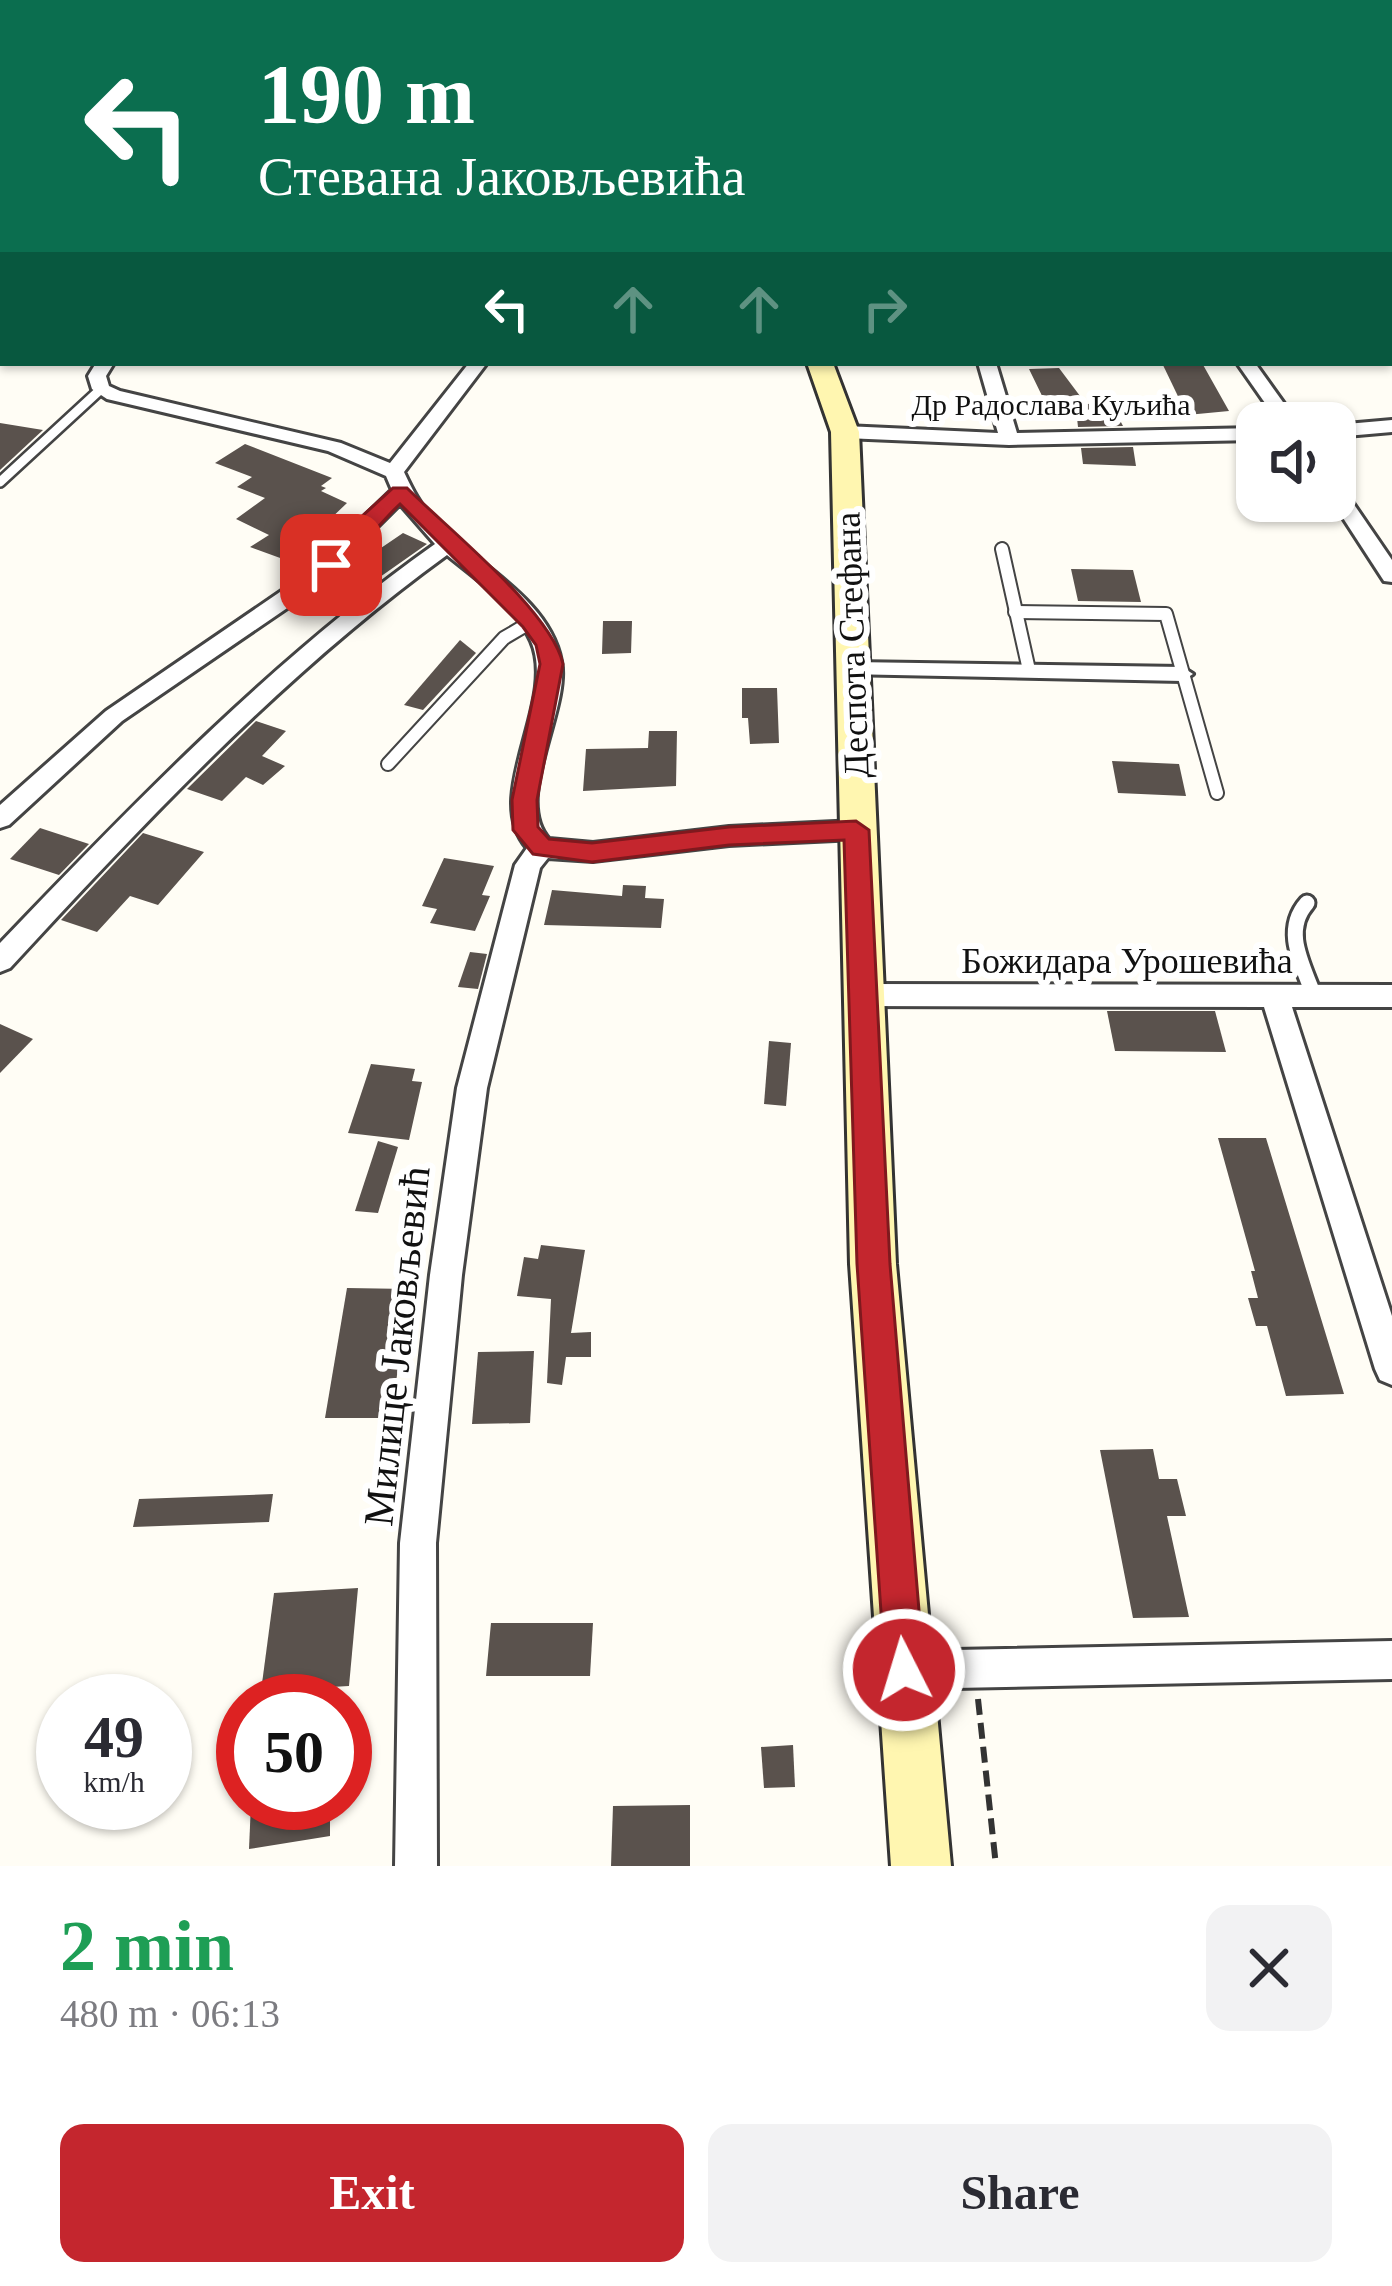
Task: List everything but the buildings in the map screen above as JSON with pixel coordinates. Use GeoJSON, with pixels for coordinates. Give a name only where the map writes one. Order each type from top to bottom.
{"type":"FeatureCollection","features":[{"type":"Feature","properties":{"kind":"main road","name":"Деспота Стефана"},"geometry":{"type":"LineString","coordinates":[[821,366],[845,432],[874,1285],[921,1866]]}},
{"type":"Feature","properties":{"kind":"street"},"geometry":{"type":"LineString","coordinates":[[103,366],[97,376],[101,389],[334,447],[397,482],[448,544],[531,622],[547,645],[551,664],[525,800],[526,830],[542,848],[592,853],[729,836],[856,830]]}},
{"type":"Feature","properties":{"kind":"street"},"geometry":{"type":"LineString","coordinates":[[0,819],[114,716],[307,584],[397,482],[476,366]]}},
{"type":"Feature","properties":{"kind":"street"},"geometry":{"type":"LineString","coordinates":[[988,366],[1009,439]]}},
{"type":"Feature","properties":{"kind":"street"},"geometry":{"type":"LineString","coordinates":[[1248,366],[1274,402]]}},
{"type":"Feature","properties":{"kind":"street"},"geometry":{"type":"LineString","coordinates":[[1356,429],[1392,426]]}},
{"type":"Feature","properties":{"kind":"street","name":"Др Радослава Куљића"},"geometry":{"type":"LineString","coordinates":[[845,432],[1009,439],[1236,434]]}},
{"type":"Feature","properties":{"kind":"street"},"geometry":{"type":"LineString","coordinates":[[1356,522],[1392,576]]}},
{"type":"Feature","properties":{"kind":"street"},"geometry":{"type":"LineString","coordinates":[[0,962],[176,773],[395,582],[448,544]]}},
{"type":"Feature","properties":{"kind":"street"},"geometry":{"type":"LineString","coordinates":[[853,669],[1182,674]]}},
{"type":"Feature","properties":{"kind":"street","name":"Милице Јаковљевић"},"geometry":{"type":"LineString","coordinates":[[416,1866],[418,1544],[446,1274],[472,1088],[528,865],[542,848]]}},
{"type":"Feature","properties":{"kind":"street","name":"Божидара Урошевића"},"geometry":{"type":"LineString","coordinates":[[862,995],[1392,996]]}},
{"type":"Feature","properties":{"kind":"street"},"geometry":{"type":"LineString","coordinates":[[1275,996],[1390,1360]]}},
{"type":"Feature","properties":{"kind":"street"},"geometry":{"type":"LineString","coordinates":[[904,1670],[1392,1660]]}},
{"type":"Feature","properties":{"kind":"lane"},"geometry":{"type":"LineString","coordinates":[[0,482],[101,389]]}},
{"type":"Feature","properties":{"kind":"lane"},"geometry":{"type":"LineString","coordinates":[[1002,548],[1029,670]]}},
{"type":"Feature","properties":{"kind":"lane"},"geometry":{"type":"LineString","coordinates":[[1016,612],[1166,614],[1217,794]]}},
{"type":"Feature","properties":{"kind":"lane"},"geometry":{"type":"LineString","coordinates":[[388,764],[503,638],[531,622]]}},
{"type":"Feature","properties":{"kind":"lane"},"geometry":{"type":"LineString","coordinates":[[1307,903],[1296,912],[1292,929],[1315,996]]}},
{"type":"Feature","properties":{"kind":"path"},"geometry":{"type":"LineString","coordinates":[[975,1670],[996,1866]]}},
{"type":"Feature","properties":{"kind":"route"},"geometry":{"type":"LineString","coordinates":[[331,565],[356,532],[400,493],[531,622],[547,645],[551,664],[525,800],[526,830],[542,848],[592,853],[729,836],[856,830],[873,1264],[904,1670]]}}]}
